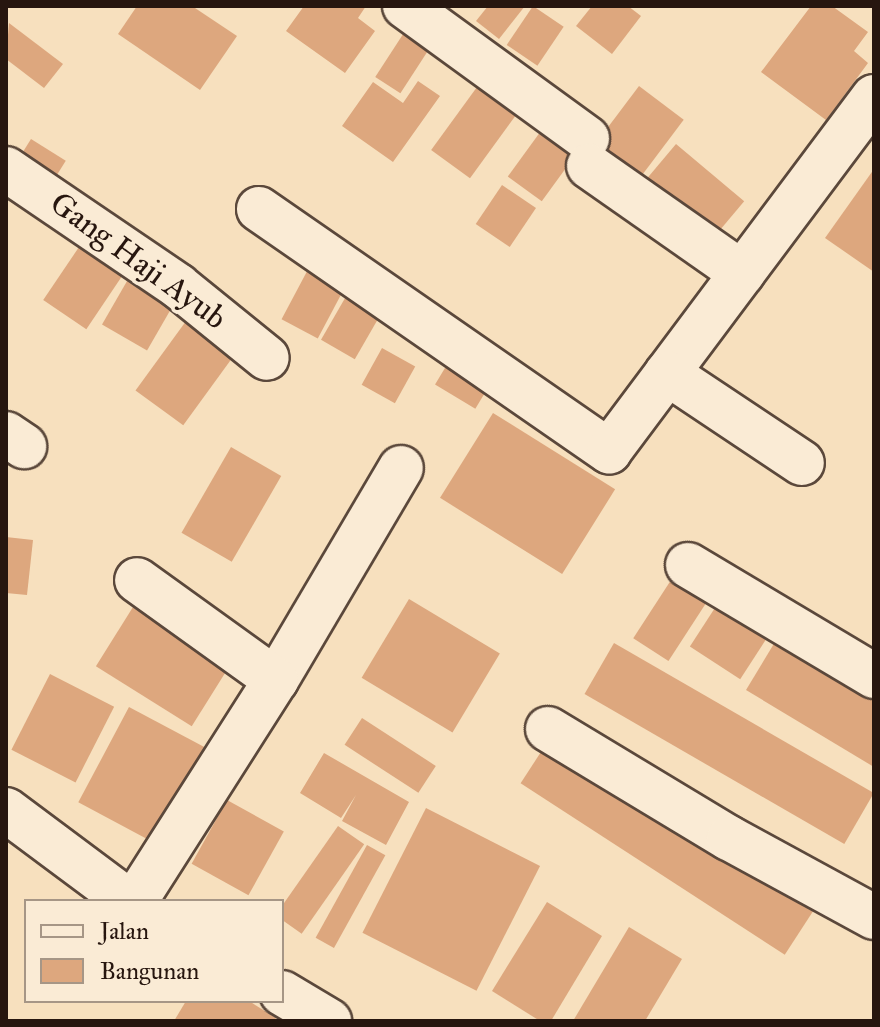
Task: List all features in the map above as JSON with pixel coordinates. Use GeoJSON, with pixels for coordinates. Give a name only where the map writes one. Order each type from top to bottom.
{"type":"FeatureCollection","features":[{"type":"Feature","properties":{"kind":"street"},"geometry":{"type":"LineString","coordinates":[[405,6],[742,273]]}},
{"type":"Feature","properties":{"kind":"street"},"geometry":{"type":"LineString","coordinates":[[259,209],[609,451],[874,97]]}},
{"type":"Feature","properties":{"kind":"street","name":"Gang Haji Ayub"},"geometry":{"type":"LineString","coordinates":[[6,169],[178,286],[267,358]]}},
{"type":"Feature","properties":{"kind":"street"},"geometry":{"type":"LineString","coordinates":[[667,373],[802,463]]}},
{"type":"Feature","properties":{"kind":"street"},"geometry":{"type":"LineString","coordinates":[[136,899],[276,680],[401,468]]}},
{"type":"Feature","properties":{"kind":"street"},"geometry":{"type":"LineString","coordinates":[[688,565],[874,676]]}},
{"type":"Feature","properties":{"kind":"street"},"geometry":{"type":"LineString","coordinates":[[137,580],[276,680]]}},
{"type":"Feature","properties":{"kind":"street"},"geometry":{"type":"LineString","coordinates":[[548,729],[729,838],[874,917]]}},
{"type":"Feature","properties":{"kind":"street"},"geometry":{"type":"LineString","coordinates":[[6,810],[125,899]]}},
{"type":"Feature","properties":{"kind":"street"},"geometry":{"type":"LineString","coordinates":[[284,994],[329,1021]]}},
{"type":"Feature","properties":{"kind":"building"},"geometry":{"type":"Polygon","coordinates":[[[137,6],[192,6],[237,36],[200,90],[118,34],[137,6]]]}},
{"type":"Feature","properties":{"kind":"building"},"geometry":{"type":"Polygon","coordinates":[[[304,6],[366,6],[358,18],[375,31],[345,73],[286,31],[304,6]]]}},
{"type":"Feature","properties":{"kind":"building"},"geometry":{"type":"Polygon","coordinates":[[[488,6],[525,6],[499,39],[476,21],[488,6]]]}},
{"type":"Feature","properties":{"kind":"building"},"geometry":{"type":"Polygon","coordinates":[[[533,6],[564,27],[537,66],[507,45],[533,6]]]}},
{"type":"Feature","properties":{"kind":"building"},"geometry":{"type":"Polygon","coordinates":[[[592,6],[628,6],[641,16],[612,54],[576,26],[592,6]]]}},
{"type":"Feature","properties":{"kind":"building"},"geometry":{"type":"Polygon","coordinates":[[[811,6],[832,6],[868,32],[854,51],[868,63],[826,120],[761,72],[811,6]]]}},
{"type":"Feature","properties":{"kind":"building"},"geometry":{"type":"Polygon","coordinates":[[[9,23],[63,64],[44,88],[6,59],[9,23]]]}},
{"type":"Feature","properties":{"kind":"building"},"geometry":{"type":"Polygon","coordinates":[[[409,25],[434,41],[400,93],[375,77],[409,25]]]}},
{"type":"Feature","properties":{"kind":"building"},"geometry":{"type":"Polygon","coordinates":[[[418,81],[440,96],[393,162],[342,126],[373,82],[403,103],[418,81]]]}},
{"type":"Feature","properties":{"kind":"building"},"geometry":{"type":"Polygon","coordinates":[[[639,86],[684,120],[629,192],[584,159],[639,86]]]}},
{"type":"Feature","properties":{"kind":"building"},"geometry":{"type":"Polygon","coordinates":[[[477,87],[516,115],[470,178],[431,150],[477,87]]]}},
{"type":"Feature","properties":{"kind":"building"},"geometry":{"type":"Polygon","coordinates":[[[546,124],[580,149],[542,201],[508,177],[546,124]]]}},
{"type":"Feature","properties":{"kind":"building"},"geometry":{"type":"Polygon","coordinates":[[[31,139],[66,161],[53,182],[18,160],[31,139]]]}},
{"type":"Feature","properties":{"kind":"building"},"geometry":{"type":"Polygon","coordinates":[[[676,144],[744,201],[711,241],[643,184],[676,144]]]}},
{"type":"Feature","properties":{"kind":"building"},"geometry":{"type":"Polygon","coordinates":[[[874,169],[874,272],[825,238],[874,169]]]}},
{"type":"Feature","properties":{"kind":"building"},"geometry":{"type":"Polygon","coordinates":[[[502,185],[536,208],[510,247],[476,224],[502,185]]]}},
{"type":"Feature","properties":{"kind":"building"},"geometry":{"type":"Polygon","coordinates":[[[79,247],[122,276],[86,329],[43,300],[79,247]]]}},
{"type":"Feature","properties":{"kind":"building"},"geometry":{"type":"Polygon","coordinates":[[[313,260],[349,279],[318,338],[282,319],[313,260]]]}},
{"type":"Feature","properties":{"kind":"building"},"geometry":{"type":"Polygon","coordinates":[[[134,269],[179,295],[147,350],[102,324],[134,269]]]}},
{"type":"Feature","properties":{"kind":"building"},"geometry":{"type":"Polygon","coordinates":[[[352,286],[386,306],[355,359],[321,340],[352,286]]]}},
{"type":"Feature","properties":{"kind":"building"},"geometry":{"type":"Polygon","coordinates":[[[189,317],[237,352],[183,425],[136,391],[189,317]]]}},
{"type":"Feature","properties":{"kind":"building"},"geometry":{"type":"Polygon","coordinates":[[[382,348],[415,366],[395,403],[362,385],[382,348]]]}},
{"type":"Feature","properties":{"kind":"building"},"geometry":{"type":"Polygon","coordinates":[[[451,358],[491,382],[475,409],[435,385],[451,358]]]}},
{"type":"Feature","properties":{"kind":"building"},"geometry":{"type":"Polygon","coordinates":[[[493,413],[615,489],[562,574],[440,498],[493,413]]]}},
{"type":"Feature","properties":{"kind":"building"},"geometry":{"type":"Polygon","coordinates":[[[231,447],[281,476],[232,562],[182,533],[231,447]]]}},
{"type":"Feature","properties":{"kind":"building"},"geometry":{"type":"Polygon","coordinates":[[[6,537],[33,540],[27,595],[6,593],[6,537]]]}},
{"type":"Feature","properties":{"kind":"building"},"geometry":{"type":"Polygon","coordinates":[[[673,577],[708,600],[668,661],[633,638],[673,577]]]}},
{"type":"Feature","properties":{"kind":"building"},"geometry":{"type":"Polygon","coordinates":[[[722,597],[772,630],[740,679],[690,646],[722,597]]]}},
{"type":"Feature","properties":{"kind":"building"},"geometry":{"type":"Polygon","coordinates":[[[409,599],[500,654],[452,732],[362,678],[409,599]]]}},
{"type":"Feature","properties":{"kind":"building"},"geometry":{"type":"Polygon","coordinates":[[[133,607],[229,667],[192,726],[96,666],[133,607]]]}},
{"type":"Feature","properties":{"kind":"building"},"geometry":{"type":"Polygon","coordinates":[[[778,637],[874,695],[874,767],[746,690],[778,637]]]}},
{"type":"Feature","properties":{"kind":"building"},"geometry":{"type":"Polygon","coordinates":[[[614,643],[874,793],[844,844],[584,694],[614,643]]]}},
{"type":"Feature","properties":{"kind":"building"},"geometry":{"type":"Polygon","coordinates":[[[50,674],[114,707],[76,782],[11,750],[50,674]]]}},
{"type":"Feature","properties":{"kind":"building"},"geometry":{"type":"Polygon","coordinates":[[[129,707],[208,749],[157,844],[78,802],[129,707]]]}},
{"type":"Feature","properties":{"kind":"building"},"geometry":{"type":"Polygon","coordinates":[[[362,718],[436,766],[418,793],[345,745],[362,718]]]}},
{"type":"Feature","properties":{"kind":"building"},"geometry":{"type":"Polygon","coordinates":[[[550,738],[814,910],[785,955],[521,783],[550,738]]]}},
{"type":"Feature","properties":{"kind":"building"},"geometry":{"type":"Polygon","coordinates":[[[324,753],[409,802],[386,845],[342,821],[356,795],[341,818],[300,793],[324,753]]]}},
{"type":"Feature","properties":{"kind":"building"},"geometry":{"type":"Polygon","coordinates":[[[227,800],[284,832],[248,895],[192,864],[227,800]]]}},
{"type":"Feature","properties":{"kind":"building"},"geometry":{"type":"Polygon","coordinates":[[[426,808],[540,866],[476,991],[362,933],[426,808]]]}},
{"type":"Feature","properties":{"kind":"building"},"geometry":{"type":"Polygon","coordinates":[[[338,826],[364,844],[302,934],[284,921],[284,903],[338,826]]]}},
{"type":"Feature","properties":{"kind":"building"},"geometry":{"type":"Polygon","coordinates":[[[367,845],[385,855],[334,948],[316,938],[367,845]]]}},
{"type":"Feature","properties":{"kind":"building"},"geometry":{"type":"Polygon","coordinates":[[[547,902],[602,936],[551,1021],[540,1021],[492,991],[547,902]]]}},
{"type":"Feature","properties":{"kind":"building"},"geometry":{"type":"Polygon","coordinates":[[[629,927],[682,959],[645,1021],[573,1021],[629,927]]]}},
{"type":"Feature","properties":{"kind":"building"},"geometry":{"type":"Polygon","coordinates":[[[185,1003],[252,1003],[276,1018],[274,1021],[174,1021],[185,1003]]]}}]}
